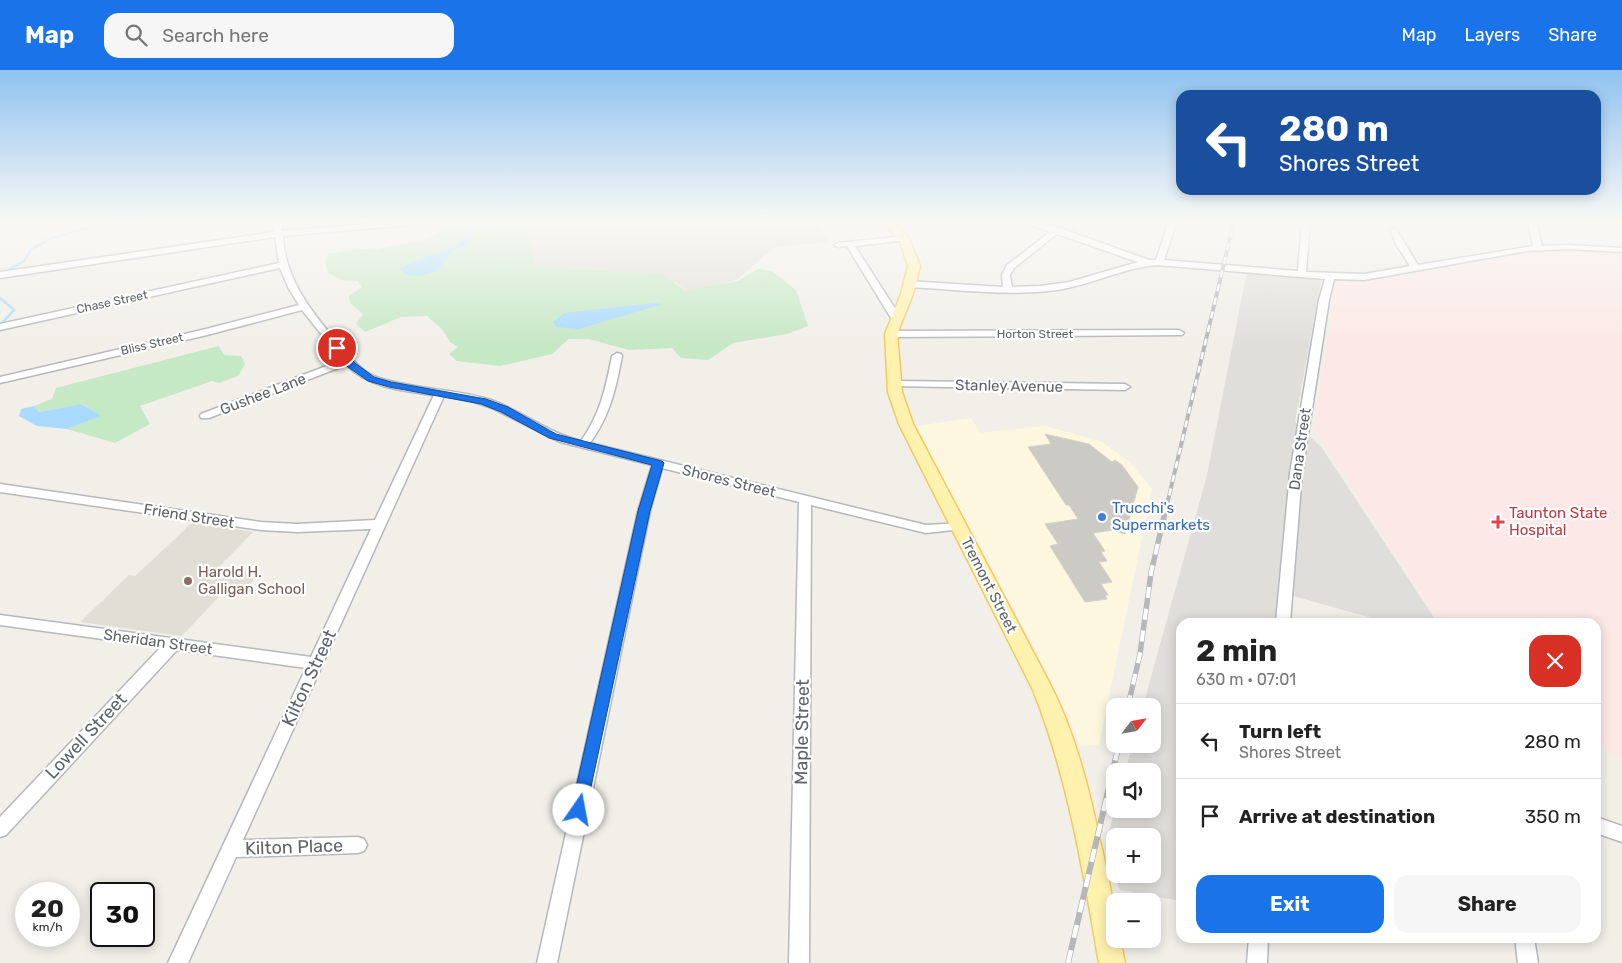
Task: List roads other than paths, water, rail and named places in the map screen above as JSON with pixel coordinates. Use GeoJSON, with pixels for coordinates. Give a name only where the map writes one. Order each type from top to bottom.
{"type":"FeatureCollection","features":[{"type":"Feature","properties":{"kind":"main road","name":"Tremont Street"},"geometry":{"type":"LineString","coordinates":[[913,263],[914,271],[893,326],[894,384],[897,401],[906,424],[1043,690],[1063,737],[1074,774],[1112,963]]}},
{"type":"Feature","properties":{"kind":"street"},"geometry":{"type":"LineString","coordinates":[[0,275],[84,263]]}},
{"type":"Feature","properties":{"kind":"street"},"geometry":{"type":"LineString","coordinates":[[860,263],[893,326]]}},
{"type":"Feature","properties":{"kind":"street"},"geometry":{"type":"LineString","coordinates":[[1008,288],[1006,275],[1010,267],[1015,263]]}},
{"type":"Feature","properties":{"kind":"street"},"geometry":{"type":"LineString","coordinates":[[908,284],[1008,288],[1063,286],[1144,263]]}},
{"type":"Feature","properties":{"kind":"street"},"geometry":{"type":"LineString","coordinates":[[1167,263],[1302,274],[1364,277],[1449,263]]}},
{"type":"Feature","properties":{"kind":"street"},"geometry":{"type":"LineString","coordinates":[[1302,274],[1303,263]]}},
{"type":"Feature","properties":{"kind":"street"},"geometry":{"type":"LineString","coordinates":[[1412,263],[1416,269]]}},
{"type":"Feature","properties":{"kind":"street","name":"Shores Street"},"geometry":{"type":"LineString","coordinates":[[283,265],[302,307],[348,361],[364,375],[375,380],[490,404],[505,410],[547,434],[805,501],[926,529],[958,526]]}},
{"type":"Feature","properties":{"kind":"street","name":"Chase Street"},"geometry":{"type":"LineString","coordinates":[[0,327],[283,265]]}},
{"type":"Feature","properties":{"kind":"street","name":"Dana Street"},"geometry":{"type":"LineString","coordinates":[[1283,618],[1296,473],[1324,300],[1330,276]]}},
{"type":"Feature","properties":{"kind":"street","name":"Bliss Street"},"geometry":{"type":"LineString","coordinates":[[0,380],[302,307]]}},
{"type":"Feature","properties":{"kind":"street","name":"Horton Street"},"geometry":{"type":"LineString","coordinates":[[893,326],[1179,333]]}},
{"type":"Feature","properties":{"kind":"street"},"geometry":{"type":"LineString","coordinates":[[584,444],[595,430],[608,404],[617,356]]}},
{"type":"Feature","properties":{"kind":"street","name":"Gushee Lane"},"geometry":{"type":"LineString","coordinates":[[205,416],[348,361]]}},
{"type":"Feature","properties":{"kind":"street","name":"Stanley Avenue"},"geometry":{"type":"LineString","coordinates":[[894,384],[1125,387]]}},
{"type":"Feature","properties":{"kind":"street","name":"Kilton Street"},"geometry":{"type":"LineString","coordinates":[[178,963],[440,393]]}},
{"type":"Feature","properties":{"kind":"street"},"geometry":{"type":"LineString","coordinates":[[547,963],[644,511],[658,463]]}},
{"type":"Feature","properties":{"kind":"street","name":"Friend Street"},"geometry":{"type":"LineString","coordinates":[[0,488],[261,526],[304,528],[380,524]]}},
{"type":"Feature","properties":{"kind":"street","name":"Maple Street"},"geometry":{"type":"LineString","coordinates":[[799,963],[805,501]]}},
{"type":"Feature","properties":{"kind":"street","name":"Sheridan Street"},"geometry":{"type":"LineString","coordinates":[[0,620],[316,663]]}},
{"type":"Feature","properties":{"kind":"street","name":"Lowell Street"},"geometry":{"type":"LineString","coordinates":[[0,828],[173,644]]}},
{"type":"Feature","properties":{"kind":"street"},"geometry":{"type":"LineString","coordinates":[[1601,827],[1622,834]]}},
{"type":"Feature","properties":{"kind":"street","name":"Kilton Place"},"geometry":{"type":"LineString","coordinates":[[231,849],[358,845]]}},
{"type":"Feature","properties":{"kind":"street"},"geometry":{"type":"LineString","coordinates":[[1257,963],[1259,943]]}},
{"type":"Feature","properties":{"kind":"street"},"geometry":{"type":"LineString","coordinates":[[1526,943],[1528,963]]}},
{"type":"Feature","properties":{"kind":"water"},"geometry":{"type":"Polygon","coordinates":[[[444,263],[437,271],[420,276],[406,275],[400,269],[408,264],[444,263]]]}},
{"type":"Feature","properties":{"kind":"water"},"geometry":{"type":"Polygon","coordinates":[[[655,303],[662,304],[579,329],[556,327],[553,322],[564,313],[655,303]]]}},
{"type":"Feature","properties":{"kind":"water"},"geometry":{"type":"Polygon","coordinates":[[[82,404],[101,416],[67,429],[37,426],[19,416],[21,409],[34,406],[39,412],[82,404]]]}},
{"type":"Feature","properties":{"kind":"waterway"},"geometry":{"type":"LineString","coordinates":[[4,272],[21,263]]}},
{"type":"Feature","properties":{"kind":"waterway"},"geometry":{"type":"LineString","coordinates":[[0,298],[14,310],[1,324]]}},
{"type":"Feature","properties":{"kind":"railway"},"geometry":{"type":"LineString","coordinates":[[1166,509],[1224,263]]}},
{"type":"Feature","properties":{"kind":"railway"},"geometry":{"type":"LineString","coordinates":[[1130,698],[1140,654],[1151,573],[1166,508]]}},
{"type":"Feature","properties":{"kind":"railway"},"geometry":{"type":"LineString","coordinates":[[1068,963],[1117,753]]}},
{"type":"Feature","properties":{"kind":"place","name":"Trucchi's Supermarkets"},"geometry":{"type":"Point","coordinates":[1102,517]}},
{"type":"Feature","properties":{"kind":"place","name":"Taunton State Hospital"},"geometry":{"type":"Point","coordinates":[1498,522]}},
{"type":"Feature","properties":{"kind":"place","name":"Harold H. Galligan School"},"geometry":{"type":"Point","coordinates":[188,581]}}]}
